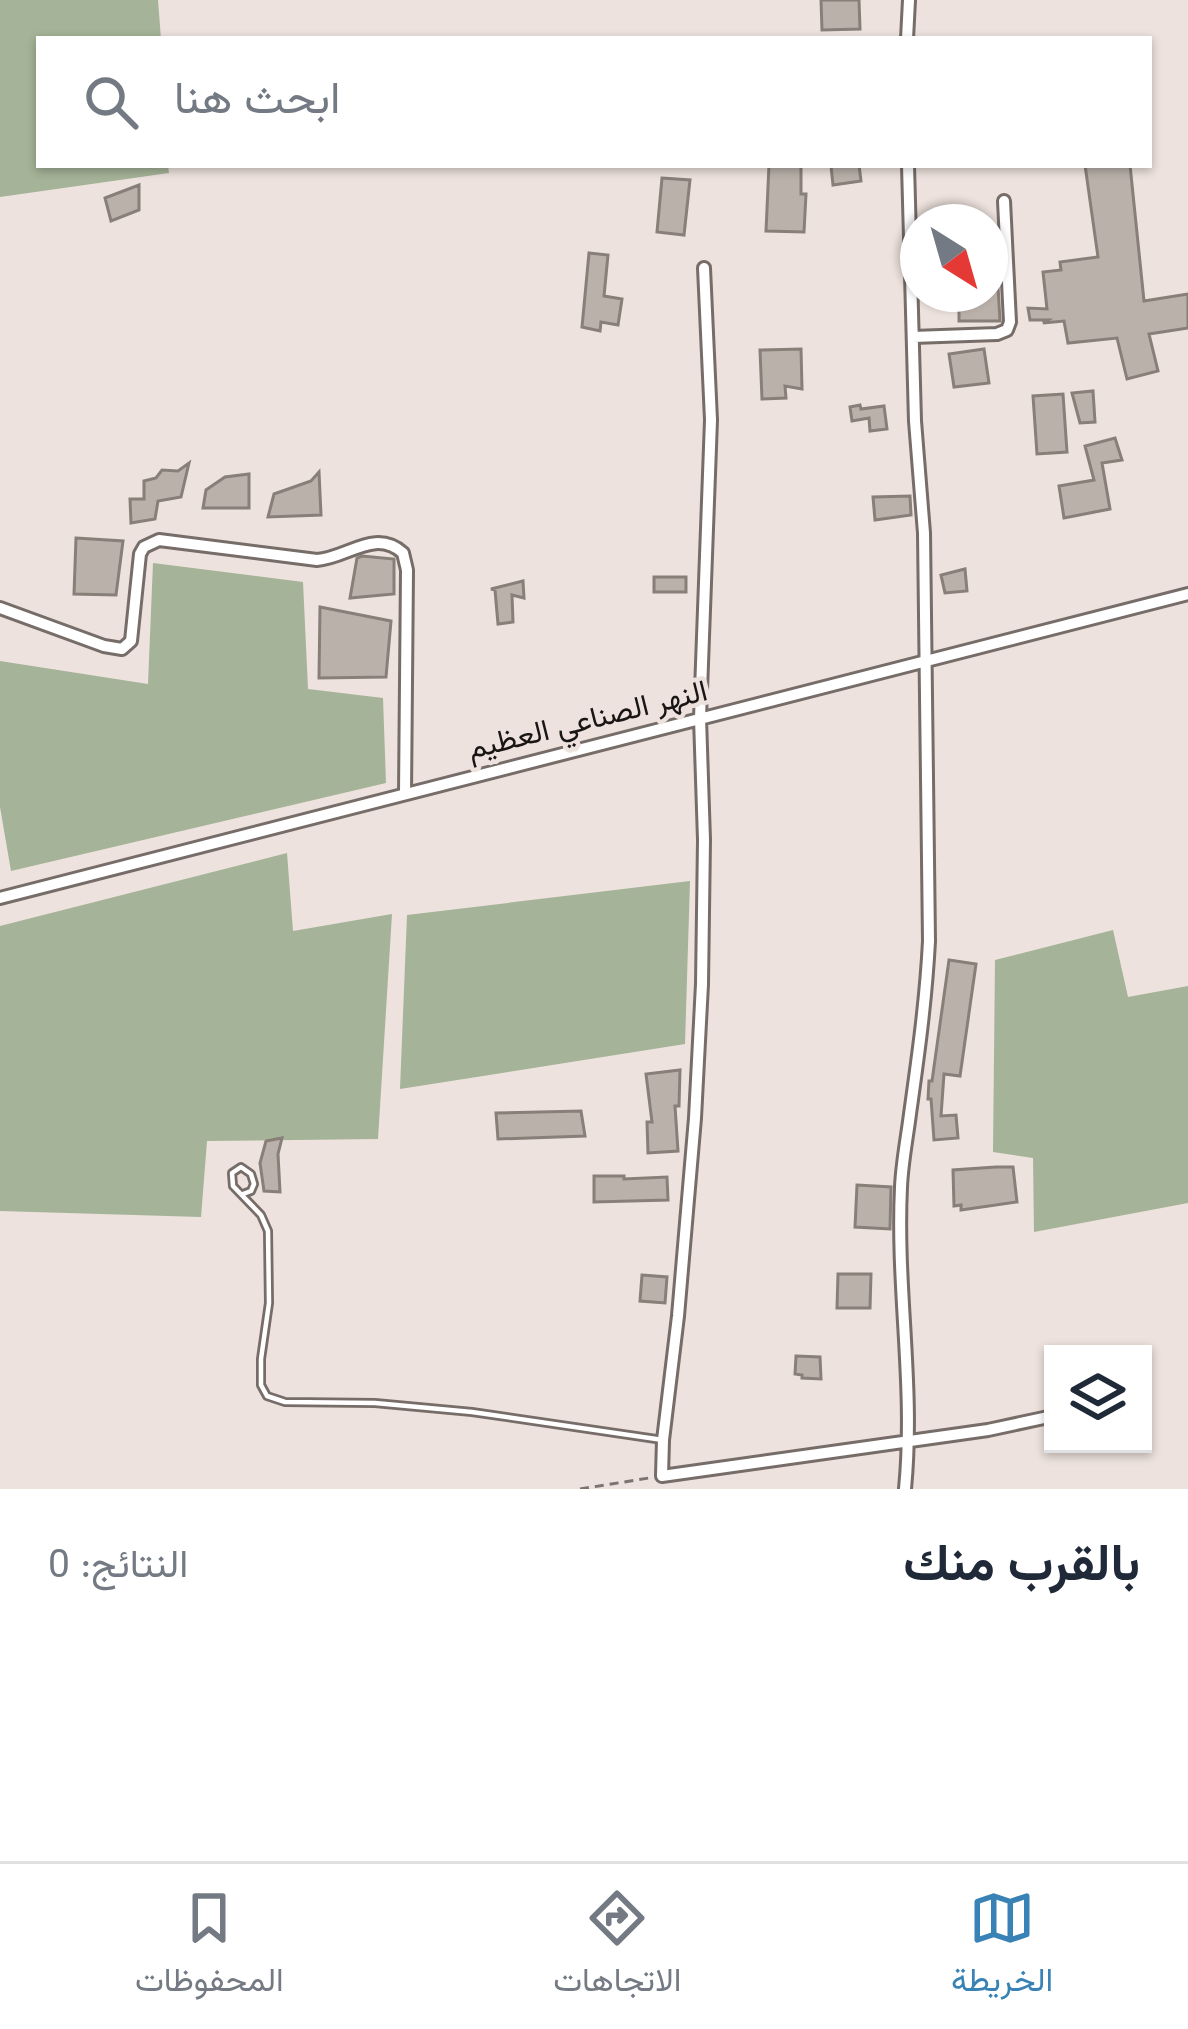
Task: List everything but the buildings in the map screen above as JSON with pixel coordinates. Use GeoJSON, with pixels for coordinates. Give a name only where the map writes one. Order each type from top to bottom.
{"type":"FeatureCollection","features":[{"type":"Feature","properties":{"kind":"street"},"geometry":{"type":"LineString","coordinates":[[907,36],[909,0]]}},
{"type":"Feature","properties":{"kind":"street"},"geometry":{"type":"LineString","coordinates":[[905,1489],[910,1441],[901,1184],[927,992],[929,941],[923,533],[908,168]]}},
{"type":"Feature","properties":{"kind":"street"},"geometry":{"type":"LineString","coordinates":[[913,338],[1007,330],[1004,202]]}},
{"type":"Feature","properties":{"kind":"street"},"geometry":{"type":"LineString","coordinates":[[704,268],[710,419],[700,718],[704,840],[699,1051],[662,1476],[1044,1418]]}},
{"type":"Feature","properties":{"kind":"street"},"geometry":{"type":"LineString","coordinates":[[0,608],[122,649],[131,641],[140,554],[151,542],[317,560],[366,543],[390,543],[404,553],[406,570],[405,794]]}},
{"type":"Feature","properties":{"kind":"street","name":"النهر الصناعي العظيم"},"geometry":{"type":"LineString","coordinates":[[0,898],[1188,594]]}},
{"type":"Feature","properties":{"kind":"lane"},"geometry":{"type":"LineString","coordinates":[[243,1194],[254,1184],[241,1167],[232,1173],[233,1186],[261,1215],[268,1231],[268,1304],[260,1378],[263,1391],[272,1399],[472,1412],[663,1440]]}},
{"type":"Feature","properties":{"kind":"path"},"geometry":{"type":"LineString","coordinates":[[580,1489],[662,1476]]}},
{"type":"Feature","properties":{"kind":"green space"},"geometry":{"type":"Polygon","coordinates":[[[0,0],[158,0],[161,36],[36,36],[36,168],[168,168],[169,173],[0,197],[0,0]]]}},
{"type":"Feature","properties":{"kind":"green space"},"geometry":{"type":"Polygon","coordinates":[[[153,563],[303,582],[308,689],[383,698],[386,783],[11,871],[0,807],[0,661],[148,684],[153,563]]]}},
{"type":"Feature","properties":{"kind":"green space"},"geometry":{"type":"Polygon","coordinates":[[[287,853],[293,931],[392,914],[378,1139],[207,1141],[201,1217],[0,1211],[0,926],[287,853]]]}},
{"type":"Feature","properties":{"kind":"green space"},"geometry":{"type":"Polygon","coordinates":[[[690,881],[685,1044],[400,1089],[407,915],[690,881]]]}},
{"type":"Feature","properties":{"kind":"green space"},"geometry":{"type":"Polygon","coordinates":[[[1113,930],[1128,997],[1188,986],[1188,1203],[1034,1232],[1033,1158],[993,1152],[995,960],[1113,930]]]}}]}
